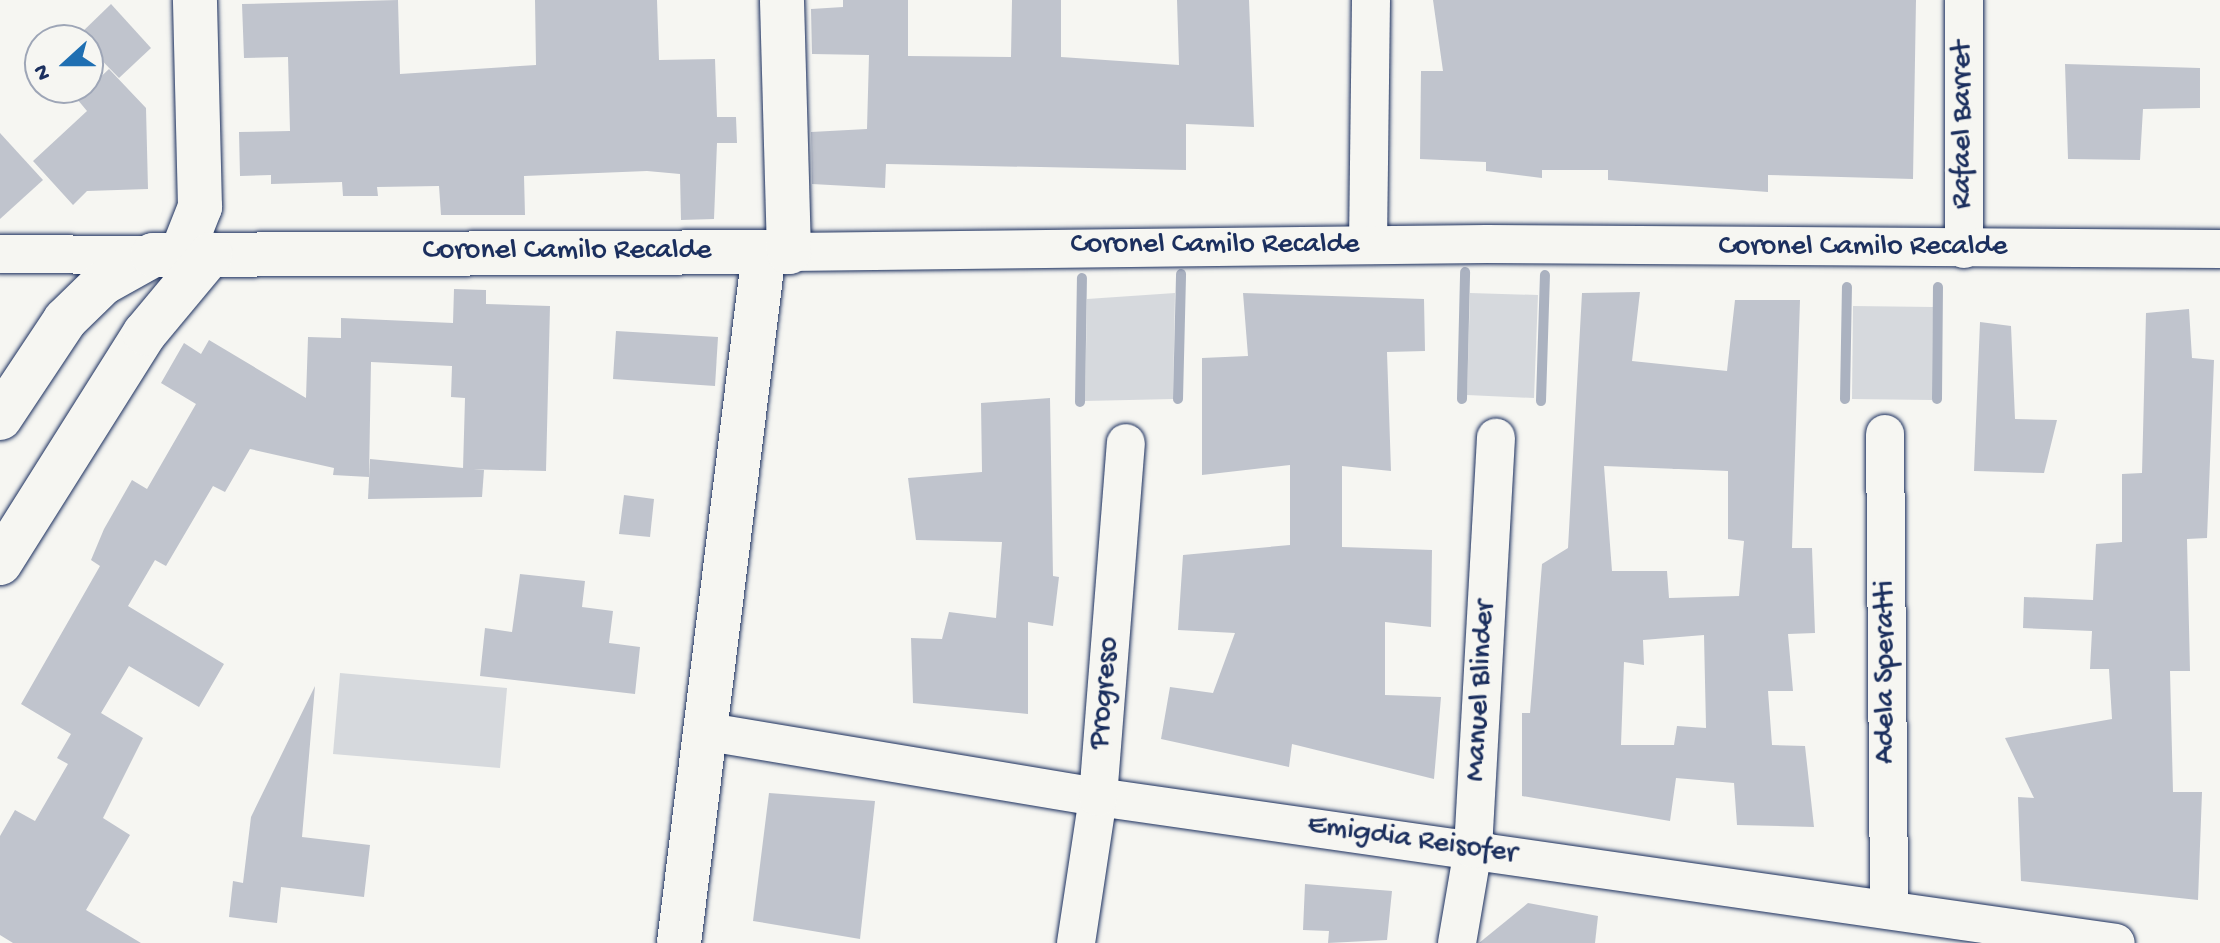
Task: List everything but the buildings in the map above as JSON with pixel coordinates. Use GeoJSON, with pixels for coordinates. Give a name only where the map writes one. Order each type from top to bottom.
{"type":"FeatureCollection","features":[{"type":"Feature","properties":{"kind":"main road"},"geometry":{"type":"LineString","coordinates":[[0,563],[145,333],[200,207],[195,0]]}},
{"type":"Feature","properties":{"kind":"main road"},"geometry":{"type":"LineString","coordinates":[[679,943],[776,252],[782,0]]}},
{"type":"Feature","properties":{"kind":"main road","name":"Coronel Camilo Recalde"},"geometry":{"type":"LineString","coordinates":[[181,255],[776,252]]}},
{"type":"Feature","properties":{"kind":"main road"},"geometry":{"type":"LineString","coordinates":[[0,418],[65,320],[103,283],[181,255]]}},
{"type":"Feature","properties":{"kind":"street"},"geometry":{"type":"LineString","coordinates":[[1368,245],[1371,0]]}},
{"type":"Feature","properties":{"kind":"street","name":"Rafael Barret"},"geometry":{"type":"LineString","coordinates":[[1964,0],[1964,249]]}},
{"type":"Feature","properties":{"kind":"street","name":"Coronel Camilo Recalde"},"geometry":{"type":"LineString","coordinates":[[776,252],[1368,245],[2220,249]]}},
{"type":"Feature","properties":{"kind":"street","name":"Coronel Camilo Recalde"},"geometry":{"type":"LineString","coordinates":[[0,254],[181,255]]}},
{"type":"Feature","properties":{"kind":"street","name":"Adela Speratti"},"geometry":{"type":"LineString","coordinates":[[1885,434],[1889,909]]}},
{"type":"Feature","properties":{"kind":"street","name":"Manuel Blinder"},"geometry":{"type":"LineString","coordinates":[[1457,943],[1473,849],[1496,438]]}},
{"type":"Feature","properties":{"kind":"street","name":"Progreso"},"geometry":{"type":"LineString","coordinates":[[1076,943],[1098,797],[1126,443]]}},
{"type":"Feature","properties":{"kind":"street","name":"Emigdia Reisofer"},"geometry":{"type":"LineString","coordinates":[[708,732],[1098,797],[2116,943]]}},
{"type":"Feature","properties":{"kind":"shaded area"},"geometry":{"type":"Polygon","coordinates":[[[1175,293],[1173,399],[1085,401],[1087,299],[1175,293]]]}},
{"type":"Feature","properties":{"kind":"shaded area"},"geometry":{"type":"Polygon","coordinates":[[[1470,293],[1538,295],[1534,398],[1467,395],[1470,293]]]}},
{"type":"Feature","properties":{"kind":"shaded area"},"geometry":{"type":"Polygon","coordinates":[[[1853,306],[1933,307],[1932,400],[1852,399],[1853,306]]]}},
{"type":"Feature","properties":{"kind":"shaded area"},"geometry":{"type":"Polygon","coordinates":[[[340,673],[507,688],[500,768],[333,754],[340,673]]]}},
{"type":"Feature","properties":{"kind":"waterway"},"geometry":{"type":"LineString","coordinates":[[1462,399],[1465,272]]}},
{"type":"Feature","properties":{"kind":"waterway"},"geometry":{"type":"LineString","coordinates":[[1178,399],[1181,274]]}},
{"type":"Feature","properties":{"kind":"waterway"},"geometry":{"type":"LineString","coordinates":[[1541,401],[1545,275]]}},
{"type":"Feature","properties":{"kind":"waterway"},"geometry":{"type":"LineString","coordinates":[[1080,402],[1082,278]]}},
{"type":"Feature","properties":{"kind":"waterway"},"geometry":{"type":"LineString","coordinates":[[1845,399],[1847,287]]}},
{"type":"Feature","properties":{"kind":"waterway"},"geometry":{"type":"LineString","coordinates":[[1937,399],[1938,287]]}}]}
